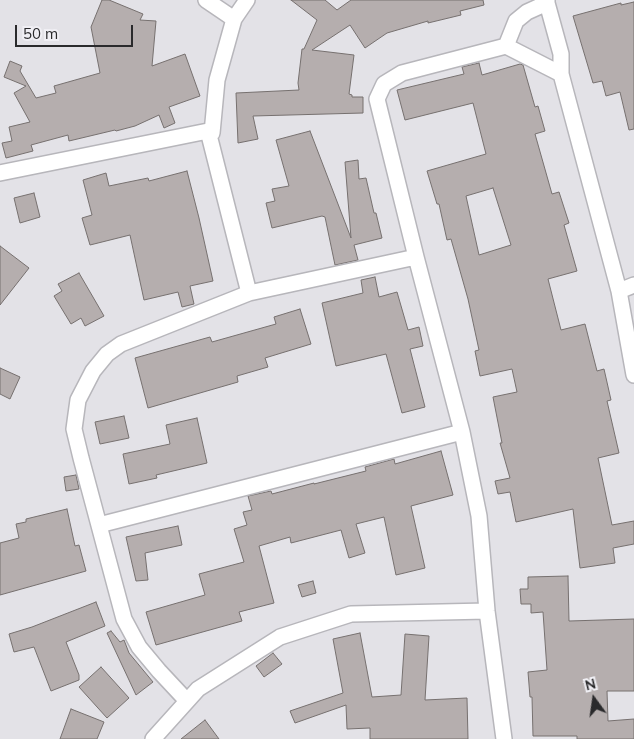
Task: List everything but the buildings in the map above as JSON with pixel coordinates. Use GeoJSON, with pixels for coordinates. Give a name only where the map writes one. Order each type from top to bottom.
{"type":"FeatureCollection","features":[{"type":"Feature","properties":{"kind":"street"},"geometry":{"type":"LineString","coordinates":[[206,0],[234,19]]}},
{"type":"Feature","properties":{"kind":"street"},"geometry":{"type":"LineString","coordinates":[[0,173],[208,131],[212,134],[216,80],[234,19],[246,0]]}},
{"type":"Feature","properties":{"kind":"street"},"geometry":{"type":"LineString","coordinates":[[506,46],[516,22],[527,12],[547,1],[561,54],[560,74],[619,290],[634,375]]}},
{"type":"Feature","properties":{"kind":"street"},"geometry":{"type":"LineString","coordinates":[[504,739],[487,611],[478,516],[462,432],[377,99],[384,84],[402,73],[506,46],[560,74]]}},
{"type":"Feature","properties":{"kind":"street"},"geometry":{"type":"LineString","coordinates":[[208,131],[249,293]]}},
{"type":"Feature","properties":{"kind":"street"},"geometry":{"type":"LineString","coordinates":[[187,701],[139,647],[124,619],[74,429],[78,400],[94,371],[107,354],[121,344],[249,293],[416,257]]}},
{"type":"Feature","properties":{"kind":"street"},"geometry":{"type":"LineString","coordinates":[[619,290],[634,285]]}},
{"type":"Feature","properties":{"kind":"street"},"geometry":{"type":"LineString","coordinates":[[99,525],[462,432]]}},
{"type":"Feature","properties":{"kind":"street"},"geometry":{"type":"LineString","coordinates":[[153,739],[198,689],[280,637],[351,614],[487,611]]}}]}
